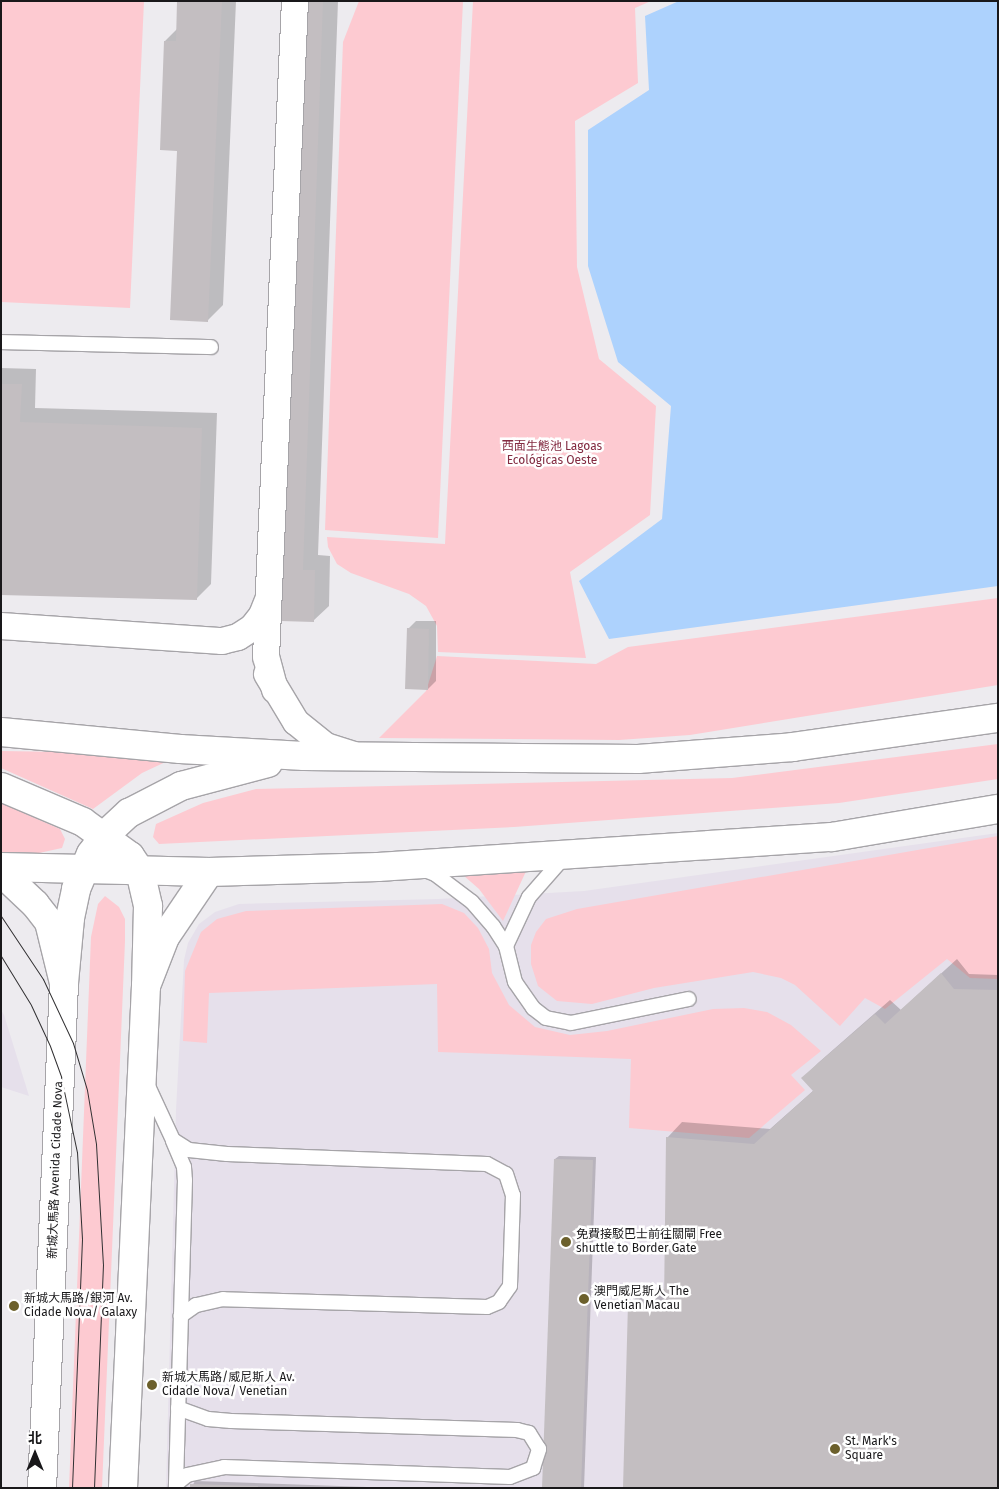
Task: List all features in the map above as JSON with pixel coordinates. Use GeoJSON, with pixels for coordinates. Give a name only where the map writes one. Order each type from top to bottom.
{"type":"FeatureCollection","features":[{"type":"Feature","properties":{"kind":"main road"},"geometry":{"type":"LineString","coordinates":[[1,732],[180,749],[363,759],[638,759],[793,747],[998,718]]}},
{"type":"Feature","properties":{"kind":"main road"},"geometry":{"type":"LineString","coordinates":[[64,983],[70,918],[84,870],[105,835],[129,813],[181,786],[250,766],[304,756]]}},
{"type":"Feature","properties":{"kind":"main road"},"geometry":{"type":"LineString","coordinates":[[1,786],[48,805],[105,835],[130,856],[140,871],[148,906],[123,1488]]}},
{"type":"Feature","properties":{"kind":"main road"},"geometry":{"type":"LineString","coordinates":[[1,867],[209,872],[566,856],[832,837],[998,809]]}},
{"type":"Feature","properties":{"kind":"main road","name":"新城大馬路 Avenida Cidade Nova"},"geometry":{"type":"LineString","coordinates":[[1,872],[35,904],[49,922],[64,983],[42,1488]]}},
{"type":"Feature","properties":{"kind":"main road"},"geometry":{"type":"LineString","coordinates":[[146,986],[169,929],[209,872]]}},
{"type":"Feature","properties":{"kind":"street"},"geometry":{"type":"LineString","coordinates":[[275,690],[266,657],[295,1]]}},
{"type":"Feature","properties":{"kind":"street"},"geometry":{"type":"LineString","coordinates":[[1,626],[222,640],[238,637],[252,628],[262,615],[268,600]]}},
{"type":"Feature","properties":{"kind":"street"},"geometry":{"type":"LineString","coordinates":[[222,640],[244,650],[263,667],[275,690],[304,728],[326,746],[363,759]]}},
{"type":"Feature","properties":{"kind":"lane"},"geometry":{"type":"LineString","coordinates":[[1,342],[211,347]]}},
{"type":"Feature","properties":{"kind":"lane"},"geometry":{"type":"LineString","coordinates":[[506,946],[529,897],[566,856]]}},
{"type":"Feature","properties":{"kind":"lane"},"geometry":{"type":"LineString","coordinates":[[408,864],[435,874],[472,902],[506,946],[515,982],[533,1008],[546,1018],[571,1023],[689,999]]}},
{"type":"Feature","properties":{"kind":"lane"},"geometry":{"type":"LineString","coordinates":[[142,1074],[179,1151],[185,1180],[176,1486]]}},
{"type":"Feature","properties":{"kind":"lane"},"geometry":{"type":"LineString","coordinates":[[173,1140],[189,1150],[206,1153],[487,1164],[506,1174],[513,1195],[510,1286],[499,1302],[487,1307],[223,1299],[196,1305],[180,1316]]}},
{"type":"Feature","properties":{"kind":"lane"},"geometry":{"type":"LineString","coordinates":[[176,1486],[187,1475],[224,1468],[510,1477],[534,1468],[539,1449],[528,1433],[518,1430],[208,1420],[178,1408]]}},
{"type":"Feature","properties":{"kind":"shaded area","name":"澳門威尼斯人 The Venetian Macau"},"geometry":{"type":"Polygon","coordinates":[[[998,833],[998,1488],[166,1488],[176,1110],[184,960],[188,943],[199,924],[215,912],[239,904],[438,899],[584,891],[998,833]]]}},
{"type":"Feature","properties":{"kind":"shaded area"},"geometry":{"type":"Polygon","coordinates":[[[1,1010],[4,1015],[29,1096],[1,1087],[1,1010]]]}},
{"type":"Feature","properties":{"kind":"green space"},"geometry":{"type":"Polygon","coordinates":[[[1,1],[144,1],[130,308],[1,302],[1,1]]]}},
{"type":"Feature","properties":{"kind":"green space"},"geometry":{"type":"Polygon","coordinates":[[[359,1],[463,1],[438,538],[325,530],[343,42],[359,1]]]}},
{"type":"Feature","properties":{"kind":"green space","name":"西面生態池 Lagoas Ecológicas Oeste"},"geometry":{"type":"Polygon","coordinates":[[[473,1],[651,1],[635,8],[638,83],[575,121],[577,267],[599,359],[656,406],[650,515],[570,572],[586,658],[438,652],[437,626],[426,606],[409,594],[351,573],[337,564],[328,547],[327,537],[445,544],[473,1]]]}},
{"type":"Feature","properties":{"kind":"green space"},"geometry":{"type":"Polygon","coordinates":[[[998,598],[998,685],[690,735],[619,740],[379,738],[426,691],[437,656],[596,664],[628,647],[998,598]]]}},
{"type":"Feature","properties":{"kind":"green space"},"geometry":{"type":"Polygon","coordinates":[[[998,744],[998,779],[839,803],[514,827],[159,844],[153,837],[156,824],[203,803],[256,789],[732,778],[998,744]]]}},
{"type":"Feature","properties":{"kind":"green space"},"geometry":{"type":"Polygon","coordinates":[[[1,751],[63,752],[174,758],[142,773],[93,809],[1,768],[1,751]]]}},
{"type":"Feature","properties":{"kind":"green space"},"geometry":{"type":"Polygon","coordinates":[[[1,803],[60,829],[65,839],[62,848],[39,853],[1,852],[1,803]]]}},
{"type":"Feature","properties":{"kind":"green space"},"geometry":{"type":"Polygon","coordinates":[[[998,836],[998,979],[970,978],[947,959],[885,1009],[865,998],[840,1026],[795,985],[781,978],[753,972],[654,988],[592,1004],[557,1001],[538,986],[531,964],[531,945],[536,932],[546,919],[577,909],[998,836]]]}},
{"type":"Feature","properties":{"kind":"green space"},"geometry":{"type":"Polygon","coordinates":[[[528,867],[503,921],[479,889],[463,875],[528,867]]]}},
{"type":"Feature","properties":{"kind":"green space"},"geometry":{"type":"Polygon","coordinates":[[[105,896],[119,907],[125,919],[125,941],[102,1488],[69,1488],[91,937],[98,904],[105,896]]]}},
{"type":"Feature","properties":{"kind":"green space"},"geometry":{"type":"Polygon","coordinates":[[[442,904],[464,913],[478,928],[489,949],[492,973],[509,1005],[535,1027],[570,1035],[607,1031],[713,1009],[744,1008],[767,1012],[791,1025],[821,1051],[791,1075],[805,1090],[749,1138],[629,1128],[631,1059],[438,1052],[437,984],[209,993],[207,1043],[183,1041],[185,971],[201,932],[217,919],[246,911],[442,904]]]}},
{"type":"Feature","properties":{"kind":"water"},"geometry":{"type":"Polygon","coordinates":[[[679,1],[998,1],[998,586],[609,639],[579,581],[662,519],[671,406],[618,362],[588,266],[588,130],[649,90],[645,16],[679,1]]]}},
{"type":"Feature","properties":{"kind":"building"},"geometry":{"type":"Polygon","coordinates":[[[177,1],[222,1],[208,322],[170,320],[177,151],[160,150],[164,41],[176,41],[177,1]]]}},
{"type":"Feature","properties":{"kind":"building"},"geometry":{"type":"Polygon","coordinates":[[[303,1],[323,1],[303,570],[315,570],[314,622],[281,621],[303,1]]]}},
{"type":"Feature","properties":{"kind":"building"},"geometry":{"type":"Polygon","coordinates":[[[1,384],[22,384],[20,422],[202,428],[197,600],[1,595],[1,384]]]}},
{"type":"Feature","properties":{"kind":"building"},"geometry":{"type":"Polygon","coordinates":[[[407,628],[429,629],[428,690],[405,689],[407,628]]]}},
{"type":"Feature","properties":{"kind":"building"},"geometry":{"type":"Polygon","coordinates":[[[941,973],[954,989],[998,990],[998,1488],[623,1488],[628,1303],[664,1304],[666,1137],[754,1144],[813,1091],[801,1078],[875,1014],[885,1024],[941,973]]]}},
{"type":"Feature","properties":{"kind":"building"},"geometry":{"type":"Polygon","coordinates":[[[554,1159],[593,1160],[581,1488],[542,1488],[554,1159]]]}},
{"type":"Feature","properties":{"kind":"building"},"geometry":{"type":"Polygon","coordinates":[[[190,1484],[258,1486],[258,1488],[190,1488],[190,1484]]]}},
{"type":"Feature","properties":{"kind":"tram line"},"geometry":{"type":"LineString","coordinates":[[1,916],[43,979],[73,1043],[87,1090],[96,1144],[103,1264],[94,1488]]}},
{"type":"Feature","properties":{"kind":"tram line"},"geometry":{"type":"LineString","coordinates":[[1,956],[31,1005],[50,1046],[61,1077],[77,1152],[82,1239],[72,1488]]}},
{"type":"Feature","properties":{"kind":"place","name":"免費接駁巴士前往關閘 Free shuttle to Border Gate"},"geometry":{"type":"Point","coordinates":[566,1242]}},
{"type":"Feature","properties":{"kind":"place","name":"澳門威尼斯人 The Venetian Macau"},"geometry":{"type":"Point","coordinates":[584,1299]}},
{"type":"Feature","properties":{"kind":"place","name":"新城大馬路/銀河 Av. Cidade Nova/ Galaxy"},"geometry":{"type":"Point","coordinates":[14,1306]}},
{"type":"Feature","properties":{"kind":"place","name":"新城大馬路/威尼斯人 Av. Cidade Nova/ Venetian"},"geometry":{"type":"Point","coordinates":[152,1385]}},
{"type":"Feature","properties":{"kind":"place","name":"St. Mark's Square"},"geometry":{"type":"Point","coordinates":[835,1449]}}]}
